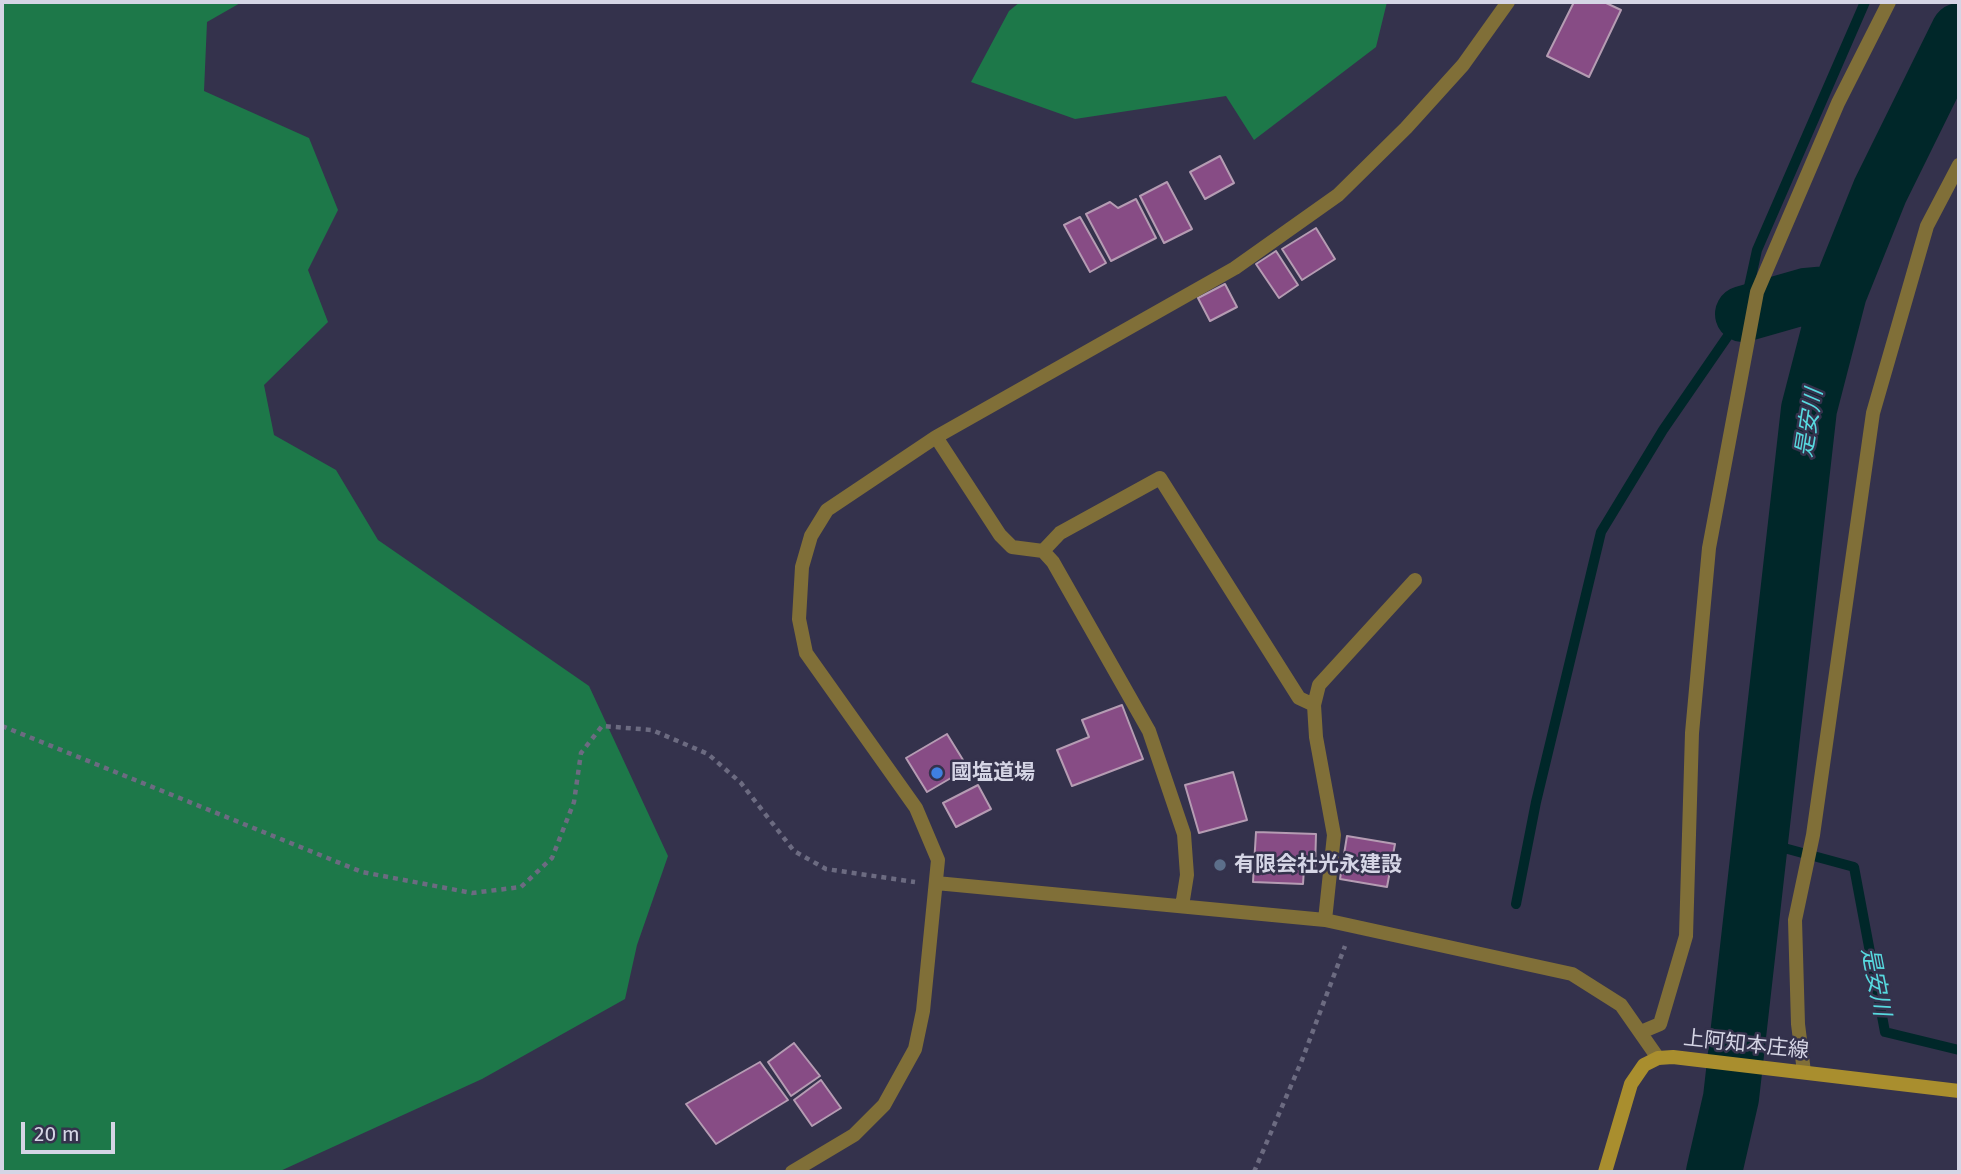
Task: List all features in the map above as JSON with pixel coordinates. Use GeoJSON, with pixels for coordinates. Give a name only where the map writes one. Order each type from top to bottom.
{"type":"FeatureCollection","features":[{"type":"Feature","properties":{"kind":"main road","name":"上阿知本庄線"},"geometry":{"type":"LineString","coordinates":[[1605,1172],[1631,1084],[1644,1065],[1658,1058],[1780,1069],[1959,1091]]}},
{"type":"Feature","properties":{"kind":"street"},"geometry":{"type":"LineString","coordinates":[[795,1172],[854,1135],[884,1105],[915,1049],[923,1012],[938,860],[916,808],[806,653],[799,619],[802,567],[811,536],[827,510],[936,437],[1235,268],[1338,195],[1406,128],[1463,65],[1508,2]]}},
{"type":"Feature","properties":{"kind":"street"},"geometry":{"type":"LineString","coordinates":[[1641,1032],[1660,1024],[1686,936],[1692,733],[1709,548],[1757,292],[1838,103],[1889,2]]}},
{"type":"Feature","properties":{"kind":"street"},"geometry":{"type":"LineString","coordinates":[[1804,1072],[1798,1024],[1795,920],[1813,835],[1873,413],[1927,226],[1959,165]]}},
{"type":"Feature","properties":{"kind":"street"},"geometry":{"type":"LineString","coordinates":[[936,437],[1000,535],[1012,547],[1043,551],[1053,562],[1149,731],[1184,834],[1187,875],[1182,906]]}},
{"type":"Feature","properties":{"kind":"street"},"geometry":{"type":"LineString","coordinates":[[1043,551],[1060,533],[1160,478],[1299,698],[1314,705]]}},
{"type":"Feature","properties":{"kind":"street"},"geometry":{"type":"LineString","coordinates":[[1325,920],[1334,835],[1316,737],[1314,705],[1319,685],[1415,580]]}},
{"type":"Feature","properties":{"kind":"street"},"geometry":{"type":"LineString","coordinates":[[936,883],[1325,920],[1572,974],[1621,1005],[1658,1058]]}},
{"type":"Feature","properties":{"kind":"path"},"geometry":{"type":"LineString","coordinates":[[2,726],[362,872],[472,892],[521,887],[552,859],[574,802],[582,753],[602,726],[652,730],[708,754],[741,783],[794,851],[826,869],[936,883]]}},
{"type":"Feature","properties":{"kind":"path"},"geometry":{"type":"LineString","coordinates":[[1254,1172],[1302,1060],[1350,924]]}},
{"type":"Feature","properties":{"kind":"green space"},"geometry":{"type":"Polygon","coordinates":[[[2,2],[242,2],[207,22],[204,91],[309,138],[338,210],[308,270],[328,322],[264,385],[274,435],[336,470],[378,540],[589,686],[668,856],[637,945],[625,999],[482,1079],[278,1172],[2,1172],[2,2]]]}},
{"type":"Feature","properties":{"kind":"green space"},"geometry":{"type":"Polygon","coordinates":[[[1020,2],[1387,2],[1376,47],[1254,140],[1226,96],[1075,119],[971,82],[1009,11],[1020,2]]]}},
{"type":"Feature","properties":{"kind":"building"},"geometry":{"type":"Polygon","coordinates":[[[1574,2],[1604,2],[1621,10],[1589,77],[1547,56],[1574,2]]]}},
{"type":"Feature","properties":{"kind":"building"},"geometry":{"type":"Polygon","coordinates":[[[1220,156],[1234,183],[1205,199],[1190,172],[1220,156]]]}},
{"type":"Feature","properties":{"kind":"building"},"geometry":{"type":"Polygon","coordinates":[[[1167,182],[1192,229],[1164,243],[1140,196],[1167,182]]]}},
{"type":"Feature","properties":{"kind":"building"},"geometry":{"type":"Polygon","coordinates":[[[1136,199],[1156,238],[1111,261],[1086,214],[1110,202],[1118,208],[1136,199]]]}},
{"type":"Feature","properties":{"kind":"building"},"geometry":{"type":"Polygon","coordinates":[[[1080,217],[1106,263],[1090,272],[1064,225],[1080,217]]]}},
{"type":"Feature","properties":{"kind":"building"},"geometry":{"type":"Polygon","coordinates":[[[1316,228],[1335,259],[1302,280],[1282,249],[1316,228]]]}},
{"type":"Feature","properties":{"kind":"building"},"geometry":{"type":"Polygon","coordinates":[[[1276,251],[1298,285],[1279,298],[1256,264],[1276,251]]]}},
{"type":"Feature","properties":{"kind":"building"},"geometry":{"type":"Polygon","coordinates":[[[1225,284],[1237,307],[1210,321],[1198,298],[1225,284]]]}},
{"type":"Feature","properties":{"kind":"building"},"geometry":{"type":"Polygon","coordinates":[[[1122,705],[1143,759],[1072,786],[1057,750],[1089,737],[1082,720],[1122,705]]]}},
{"type":"Feature","properties":{"kind":"building"},"geometry":{"type":"Polygon","coordinates":[[[947,734],[968,768],[927,792],[906,758],[947,734]]]}},
{"type":"Feature","properties":{"kind":"building"},"geometry":{"type":"Polygon","coordinates":[[[1233,772],[1247,820],[1199,833],[1185,785],[1233,772]]]}},
{"type":"Feature","properties":{"kind":"building"},"geometry":{"type":"Polygon","coordinates":[[[978,785],[991,809],[956,827],[943,803],[978,785]]]}},
{"type":"Feature","properties":{"kind":"building"},"geometry":{"type":"Polygon","coordinates":[[[1256,832],[1316,834],[1315,870],[1304,869],[1303,884],[1253,882],[1256,832]]]}},
{"type":"Feature","properties":{"kind":"building"},"geometry":{"type":"Polygon","coordinates":[[[1347,836],[1395,844],[1387,887],[1340,879],[1347,836]]]}},
{"type":"Feature","properties":{"kind":"building"},"geometry":{"type":"Polygon","coordinates":[[[794,1043],[820,1076],[791,1096],[768,1062],[794,1043]]]}},
{"type":"Feature","properties":{"kind":"building"},"geometry":{"type":"Polygon","coordinates":[[[760,1062],[788,1100],[716,1144],[686,1104],[760,1062]]]}},
{"type":"Feature","properties":{"kind":"building"},"geometry":{"type":"Polygon","coordinates":[[[821,1080],[841,1108],[812,1126],[794,1100],[821,1080]]]}},
{"type":"Feature","properties":{"kind":"waterway"},"geometry":{"type":"LineString","coordinates":[[1516,904],[1536,802],[1601,532],[1663,430],[1743,314],[1757,250],[1865,2]]}},
{"type":"Feature","properties":{"kind":"waterway","name":"是安川"},"geometry":{"type":"LineString","coordinates":[[1714,1172],[1731,1098],[1809,409],[1839,293],[1880,191],[1959,31]]}},
{"type":"Feature","properties":{"kind":"waterway"},"geometry":{"type":"LineString","coordinates":[[1743,314],[1806,296],[1839,293]]}},
{"type":"Feature","properties":{"kind":"waterway","name":"是安川"},"geometry":{"type":"LineString","coordinates":[[1762,842],[1854,867],[1885,1032],[1959,1050]]}},
{"type":"Feature","properties":{"kind":"place","name":"國塩道場"},"geometry":{"type":"Point","coordinates":[937,773]}},
{"type":"Feature","properties":{"kind":"place","name":"有限会社光永建設"},"geometry":{"type":"Point","coordinates":[1220,865]}}]}
